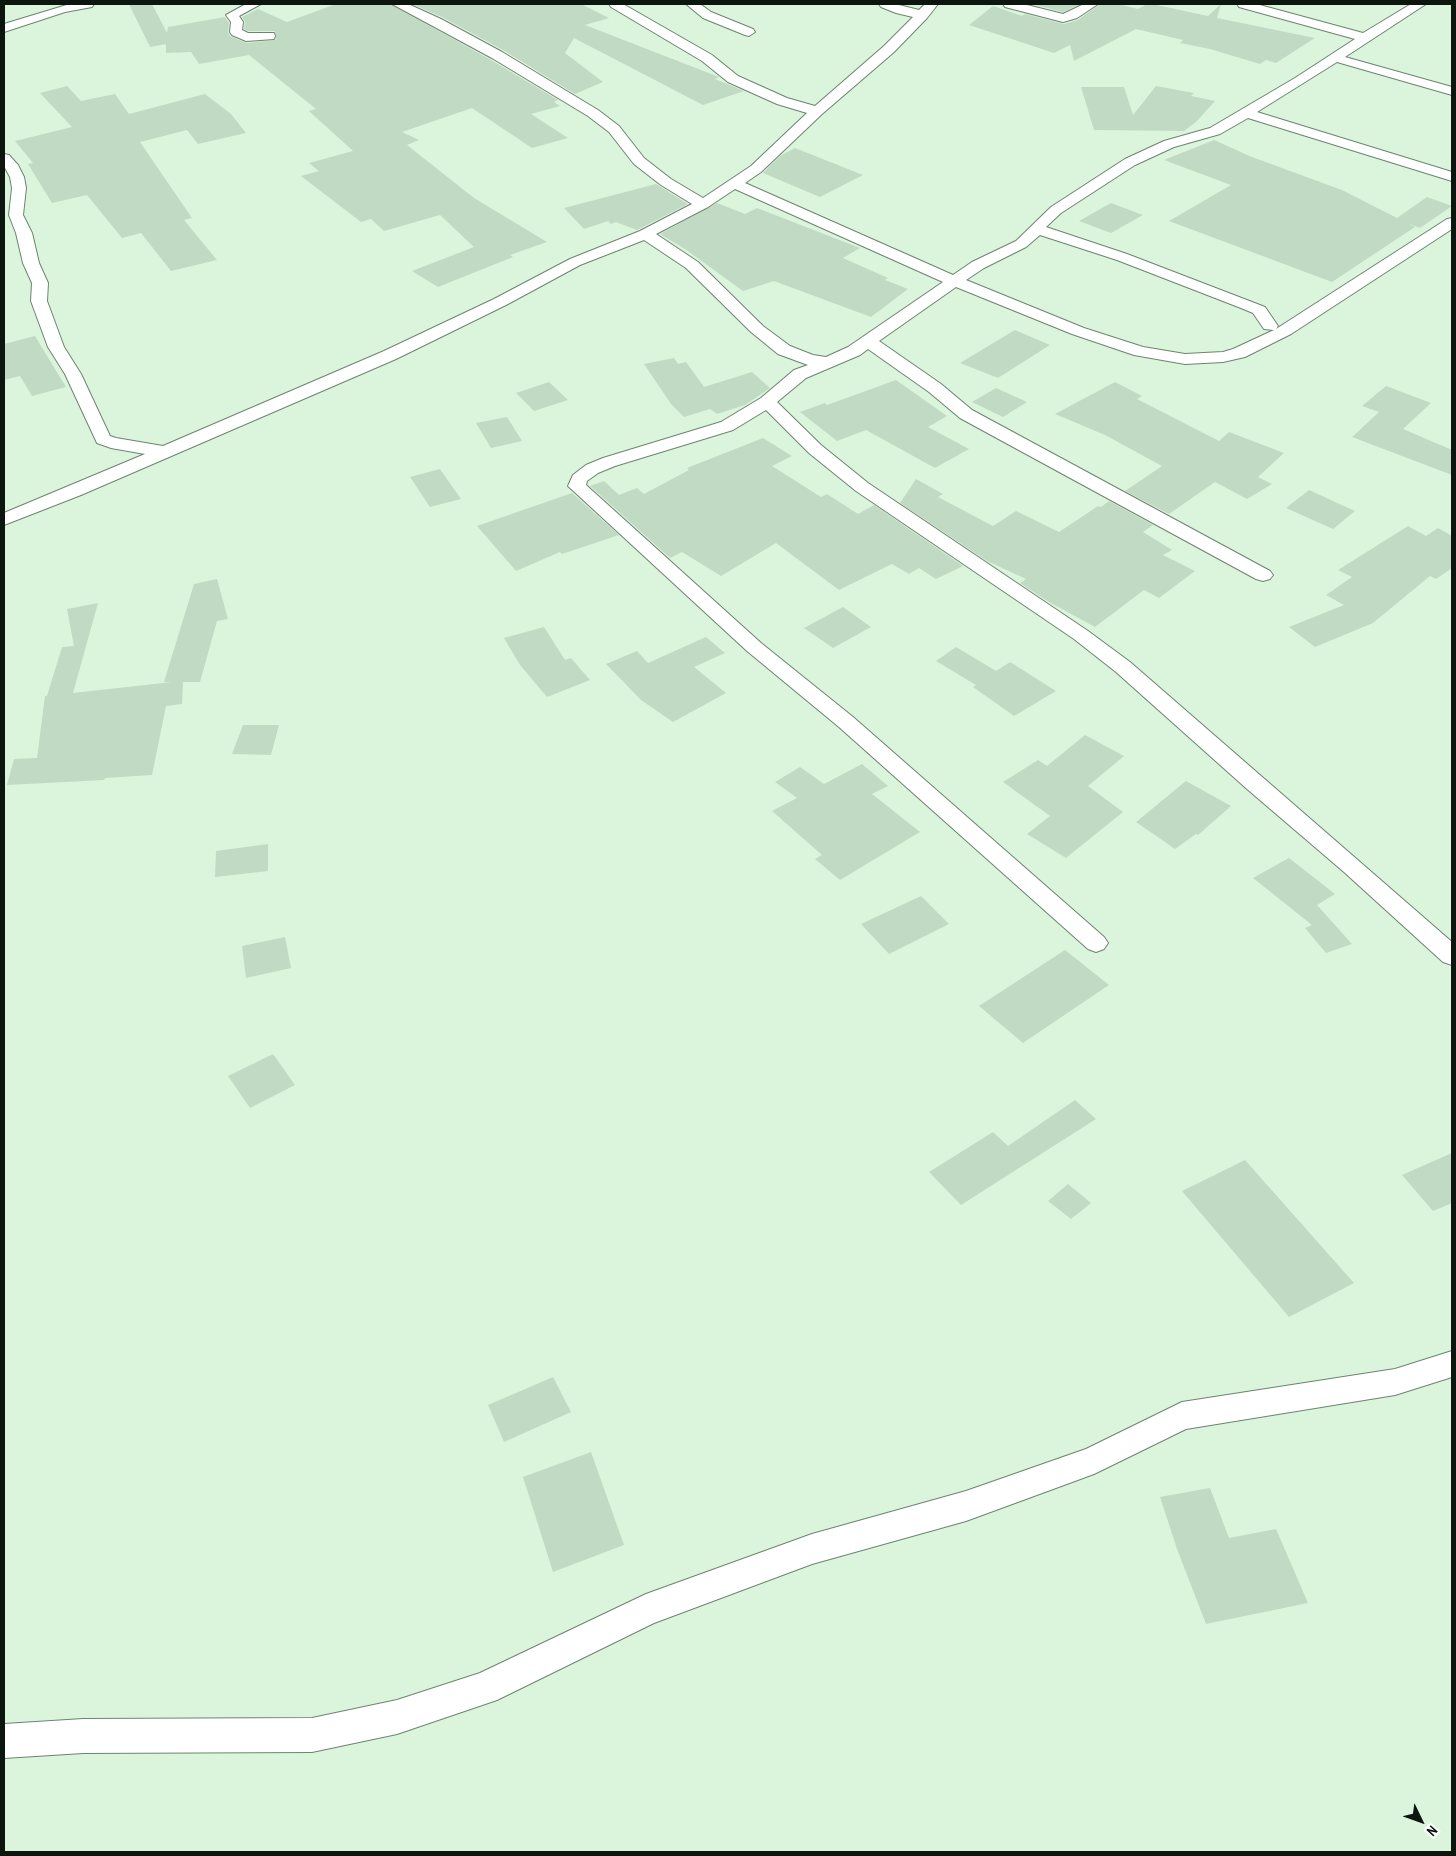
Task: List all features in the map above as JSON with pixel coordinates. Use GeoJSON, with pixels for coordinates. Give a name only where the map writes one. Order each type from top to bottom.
{"type":"FeatureCollection","features":[{"type":"Feature","properties":{"kind":"street"},"geometry":{"type":"LineString","coordinates":[[4,28],[62,8],[88,4]]}},
{"type":"Feature","properties":{"kind":"street"},"geometry":{"type":"LineString","coordinates":[[255,4],[232,16],[237,22],[236,32],[246,37],[269,36]]}},
{"type":"Feature","properties":{"kind":"street"},"geometry":{"type":"LineString","coordinates":[[398,4],[438,22],[593,112],[614,129],[640,161],[666,182],[704,204]]}},
{"type":"Feature","properties":{"kind":"street"},"geometry":{"type":"LineString","coordinates":[[615,4],[706,58],[720,71],[733,79],[782,102],[817,111]]}},
{"type":"Feature","properties":{"kind":"street"},"geometry":{"type":"LineString","coordinates":[[692,4],[707,16],[748,32]]}},
{"type":"Feature","properties":{"kind":"street"},"geometry":{"type":"LineString","coordinates":[[885,4],[900,10],[928,9]]}},
{"type":"Feature","properties":{"kind":"street"},"geometry":{"type":"LineString","coordinates":[[1009,4],[1062,18],[1072,15],[1092,4]]}},
{"type":"Feature","properties":{"kind":"street"},"geometry":{"type":"LineString","coordinates":[[1243,4],[1365,38]]}},
{"type":"Feature","properties":{"kind":"street"},"geometry":{"type":"LineString","coordinates":[[1096,943],[846,722],[754,647],[577,486],[579,479],[592,469],[609,462],[663,447],[726,426],[767,402],[796,365],[829,362],[843,357],[978,265],[1021,244],[1056,210],[1135,159],[1168,144],[1215,131],[1336,58],[1397,16],[1420,4]]}},
{"type":"Feature","properties":{"kind":"street"},"geometry":{"type":"LineString","coordinates":[[4,519],[75,491],[390,355],[500,302],[574,262],[645,234],[704,204],[756,169],[817,111],[889,50],[928,9]]}},
{"type":"Feature","properties":{"kind":"street"},"geometry":{"type":"LineString","coordinates":[[4,17],[28,20]]}},
{"type":"Feature","properties":{"kind":"street"},"geometry":{"type":"LineString","coordinates":[[1336,58],[1452,91]]}},
{"type":"Feature","properties":{"kind":"street"},"geometry":{"type":"LineString","coordinates":[[1247,113],[1452,177]]}},
{"type":"Feature","properties":{"kind":"street"},"geometry":{"type":"LineString","coordinates":[[4,158],[13,168],[17,177],[19,188],[16,215],[24,233],[31,264],[40,283],[39,301],[56,347],[73,374],[103,439],[111,443],[164,451]]}},
{"type":"Feature","properties":{"kind":"street"},"geometry":{"type":"LineString","coordinates":[[735,184],[954,281],[1078,330],[1140,351],[1185,359],[1223,357],[1244,351],[1285,331],[1452,222]]}},
{"type":"Feature","properties":{"kind":"street"},"geometry":{"type":"LineString","coordinates":[[1036,229],[1122,256],[1247,305],[1259,310],[1270,326]]}},
{"type":"Feature","properties":{"kind":"street"},"geometry":{"type":"LineString","coordinates":[[645,234],[665,249],[692,265],[757,329],[784,350],[796,365]]}},
{"type":"Feature","properties":{"kind":"street"},"geometry":{"type":"LineString","coordinates":[[618,246],[665,249]]}},
{"type":"Feature","properties":{"kind":"street"},"geometry":{"type":"LineString","coordinates":[[868,341],[935,388],[966,414],[1263,574]]}},
{"type":"Feature","properties":{"kind":"street"},"geometry":{"type":"LineString","coordinates":[[767,402],[815,449],[862,487],[1081,635],[1123,668],[1234,766],[1352,866],[1452,956]]}},
{"type":"Feature","properties":{"kind":"street"},"geometry":{"type":"LineString","coordinates":[[4,1742],[83,1736],[312,1735],[397,1717],[485,1688],[646,1610],[812,1549],[966,1506],[1094,1460],[1182,1416],[1395,1382],[1452,1364]]}},
{"type":"Feature","properties":{"kind":"building"},"geometry":{"type":"Polygon","coordinates":[[[129,4],[152,4],[167,33],[168,27],[225,17],[229,23],[228,32],[230,36],[246,43],[276,40],[275,31],[248,31],[244,29],[245,22],[242,17],[258,9],[287,22],[336,4],[390,4],[491,60],[558,100],[554,102],[560,106],[531,114],[568,138],[532,148],[472,108],[402,132],[419,140],[407,145],[474,198],[547,242],[510,255],[513,257],[438,287],[412,271],[474,247],[440,215],[384,231],[371,219],[361,222],[301,176],[319,171],[309,163],[353,151],[309,111],[316,109],[249,55],[199,64],[191,52],[166,53],[166,44],[150,47],[129,4]]]}},
{"type":"Feature","properties":{"kind":"building"},"geometry":{"type":"Polygon","coordinates":[[[412,4],[581,4],[609,18],[585,25],[719,77],[715,79],[744,91],[703,105],[574,38],[565,53],[603,82],[575,94],[503,50],[442,17],[412,4]]]}},
{"type":"Feature","properties":{"kind":"building"},"geometry":{"type":"Polygon","coordinates":[[[1080,4],[1063,12],[1036,5],[1080,4]]]}},
{"type":"Feature","properties":{"kind":"building"},"geometry":{"type":"Polygon","coordinates":[[[1100,4],[1118,4],[1138,9],[1147,4],[1152,4],[1208,16],[1221,4],[1217,18],[1315,38],[1276,63],[1266,60],[1260,64],[1210,49],[1180,43],[1183,40],[1136,29],[1074,61],[1070,45],[1054,53],[969,25],[993,6],[1022,16],[1025,14],[1064,24],[1078,20],[1100,4]]]}},
{"type":"Feature","properties":{"kind":"building"},"geometry":{"type":"Polygon","coordinates":[[[67,86],[81,101],[115,94],[129,114],[205,94],[231,114],[246,133],[198,144],[187,130],[140,142],[192,218],[184,220],[217,260],[171,271],[141,233],[122,238],[87,195],[52,203],[28,164],[33,163],[15,141],[72,127],[40,93],[67,86]]]}},
{"type":"Feature","properties":{"kind":"building"},"geometry":{"type":"Polygon","coordinates":[[[1156,86],[1194,93],[1191,96],[1215,101],[1196,122],[1184,131],[1094,130],[1081,87],[1124,87],[1133,115],[1156,86]]]}},
{"type":"Feature","properties":{"kind":"building"},"geometry":{"type":"Polygon","coordinates":[[[1214,140],[1252,157],[1342,190],[1397,218],[1427,197],[1452,206],[1420,228],[1407,223],[1415,227],[1332,282],[1169,221],[1231,185],[1164,160],[1214,140]]]}},
{"type":"Feature","properties":{"kind":"building"},"geometry":{"type":"Polygon","coordinates":[[[795,148],[863,175],[820,197],[763,173],[780,156],[795,148]]]}},
{"type":"Feature","properties":{"kind":"building"},"geometry":{"type":"Polygon","coordinates":[[[656,184],[688,204],[637,230],[616,222],[611,224],[608,221],[584,229],[564,208],[656,184]]]}},
{"type":"Feature","properties":{"kind":"building"},"geometry":{"type":"Polygon","coordinates":[[[717,203],[745,214],[757,208],[860,248],[843,258],[888,278],[885,280],[908,289],[871,317],[774,281],[743,291],[685,249],[660,234],[717,203]]]}},
{"type":"Feature","properties":{"kind":"building"},"geometry":{"type":"Polygon","coordinates":[[[1111,203],[1143,215],[1111,233],[1079,221],[1111,203]]]}},
{"type":"Feature","properties":{"kind":"building"},"geometry":{"type":"Polygon","coordinates":[[[1015,330],[1050,345],[998,378],[960,363],[1015,330]]]}},
{"type":"Feature","properties":{"kind":"building"},"geometry":{"type":"Polygon","coordinates":[[[35,336],[66,387],[32,396],[20,376],[4,380],[4,344],[35,336]]]}},
{"type":"Feature","properties":{"kind":"building"},"geometry":{"type":"Polygon","coordinates":[[[674,358],[678,364],[686,362],[704,387],[752,372],[770,388],[745,405],[717,414],[710,409],[684,417],[671,404],[644,364],[674,358]]]}},
{"type":"Feature","properties":{"kind":"building"},"geometry":{"type":"Polygon","coordinates":[[[896,380],[947,416],[928,427],[969,449],[935,468],[866,430],[837,441],[800,412],[825,403],[827,405],[896,380]]]}},
{"type":"Feature","properties":{"kind":"building"},"geometry":{"type":"Polygon","coordinates":[[[549,382],[568,400],[534,411],[516,393],[549,382]]]}},
{"type":"Feature","properties":{"kind":"building"},"geometry":{"type":"Polygon","coordinates":[[[1115,382],[1142,396],[1137,399],[1219,441],[1229,432],[1284,453],[1258,477],[1272,484],[1247,499],[1215,482],[1169,514],[1125,491],[1162,466],[1105,435],[1055,414],[1115,382]]]}},
{"type":"Feature","properties":{"kind":"building"},"geometry":{"type":"Polygon","coordinates":[[[1386,386],[1431,403],[1403,429],[1452,450],[1452,475],[1352,437],[1379,412],[1362,406],[1386,386]]]}},
{"type":"Feature","properties":{"kind":"building"},"geometry":{"type":"Polygon","coordinates":[[[996,388],[1027,402],[1003,417],[972,402],[996,388]]]}},
{"type":"Feature","properties":{"kind":"building"},"geometry":{"type":"Polygon","coordinates":[[[507,417],[522,441],[491,448],[476,423],[507,417]]]}},
{"type":"Feature","properties":{"kind":"building"},"geometry":{"type":"Polygon","coordinates":[[[763,438],[792,456],[772,466],[821,497],[827,494],[858,514],[874,505],[963,566],[936,579],[919,568],[909,574],[892,564],[839,590],[776,543],[721,576],[682,552],[670,558],[590,486],[604,481],[619,495],[637,488],[644,494],[689,470],[687,468],[763,438]]]}},
{"type":"Feature","properties":{"kind":"building"},"geometry":{"type":"Polygon","coordinates":[[[440,469],[461,499],[430,507],[410,477],[440,469]]]}},
{"type":"Feature","properties":{"kind":"building"},"geometry":{"type":"Polygon","coordinates":[[[916,479],[943,494],[938,497],[993,526],[1016,511],[1059,532],[1098,506],[1101,507],[1109,501],[1153,525],[1143,532],[1172,550],[1163,555],[1195,571],[1159,598],[1144,590],[1095,627],[1049,602],[1020,583],[1026,579],[987,561],[900,503],[916,479]]]}},
{"type":"Feature","properties":{"kind":"building"},"geometry":{"type":"Polygon","coordinates":[[[1309,490],[1355,511],[1333,529],[1286,508],[1309,490]]]}},
{"type":"Feature","properties":{"kind":"building"},"geometry":{"type":"Polygon","coordinates":[[[572,493],[619,535],[562,554],[560,552],[516,571],[477,526],[572,493]]]}},
{"type":"Feature","properties":{"kind":"building"},"geometry":{"type":"Polygon","coordinates":[[[1408,526],[1426,536],[1438,528],[1452,536],[1452,568],[1436,579],[1430,576],[1373,623],[1315,647],[1289,627],[1344,605],[1326,595],[1352,577],[1338,570],[1408,526]]]}},
{"type":"Feature","properties":{"kind":"building"},"geometry":{"type":"Polygon","coordinates":[[[217,579],[228,619],[217,621],[200,682],[183,682],[182,704],[166,706],[152,775],[105,778],[104,780],[7,785],[14,759],[37,758],[45,696],[47,696],[62,647],[74,646],[67,609],[98,603],[73,693],[172,682],[164,682],[194,584],[217,579]]]}},
{"type":"Feature","properties":{"kind":"building"},"geometry":{"type":"Polygon","coordinates":[[[843,607],[871,627],[833,648],[804,628],[843,607]]]}},
{"type":"Feature","properties":{"kind":"building"},"geometry":{"type":"Polygon","coordinates":[[[544,627],[565,660],[571,658],[590,680],[547,697],[520,665],[504,638],[544,627]]]}},
{"type":"Feature","properties":{"kind":"building"},"geometry":{"type":"Polygon","coordinates":[[[706,637],[725,653],[694,667],[726,693],[673,722],[641,700],[606,664],[637,651],[648,663],[706,637]]]}},
{"type":"Feature","properties":{"kind":"building"},"geometry":{"type":"Polygon","coordinates":[[[956,647],[996,671],[1010,662],[1056,691],[1014,716],[973,687],[976,685],[936,661],[956,647]]]}},
{"type":"Feature","properties":{"kind":"building"},"geometry":{"type":"Polygon","coordinates":[[[243,725],[279,725],[271,755],[232,754],[243,725]]]}},
{"type":"Feature","properties":{"kind":"building"},"geometry":{"type":"Polygon","coordinates":[[[1085,735],[1124,756],[1088,786],[1123,812],[1066,858],[1027,834],[1050,816],[1003,782],[1038,760],[1047,766],[1085,735]]]}},
{"type":"Feature","properties":{"kind":"building"},"geometry":{"type":"Polygon","coordinates":[[[862,764],[888,786],[872,794],[920,832],[840,880],[815,859],[822,855],[772,811],[797,798],[775,782],[800,767],[824,784],[862,764]]]}},
{"type":"Feature","properties":{"kind":"building"},"geometry":{"type":"Polygon","coordinates":[[[1186,781],[1231,806],[1198,835],[1196,834],[1175,849],[1136,822],[1186,781]]]}},
{"type":"Feature","properties":{"kind":"building"},"geometry":{"type":"Polygon","coordinates":[[[268,844],[268,871],[215,877],[216,851],[268,844]]]}},
{"type":"Feature","properties":{"kind":"building"},"geometry":{"type":"Polygon","coordinates":[[[1289,858],[1335,894],[1317,905],[1352,944],[1326,953],[1305,928],[1312,925],[1253,878],[1289,858]]]}},
{"type":"Feature","properties":{"kind":"building"},"geometry":{"type":"Polygon","coordinates":[[[921,896],[949,924],[889,954],[861,924],[921,896]]]}},
{"type":"Feature","properties":{"kind":"building"},"geometry":{"type":"Polygon","coordinates":[[[285,937],[291,968],[246,978],[242,946],[285,937]]]}},
{"type":"Feature","properties":{"kind":"building"},"geometry":{"type":"Polygon","coordinates":[[[1065,950],[1109,985],[1023,1043],[979,1006],[1065,950]]]}},
{"type":"Feature","properties":{"kind":"building"},"geometry":{"type":"Polygon","coordinates":[[[273,1054],[295,1085],[250,1108],[228,1076],[273,1054]]]}},
{"type":"Feature","properties":{"kind":"building"},"geometry":{"type":"Polygon","coordinates":[[[1075,1100],[1096,1119],[961,1205],[929,1172],[993,1132],[1008,1146],[1075,1100]]]}},
{"type":"Feature","properties":{"kind":"building"},"geometry":{"type":"Polygon","coordinates":[[[1452,1153],[1452,1203],[1433,1211],[1402,1175],[1452,1153]]]}},
{"type":"Feature","properties":{"kind":"building"},"geometry":{"type":"Polygon","coordinates":[[[1245,1160],[1354,1283],[1289,1317],[1182,1191],[1245,1160]]]}},
{"type":"Feature","properties":{"kind":"building"},"geometry":{"type":"Polygon","coordinates":[[[1068,1184],[1091,1203],[1071,1219],[1048,1201],[1068,1184]]]}},
{"type":"Feature","properties":{"kind":"building"},"geometry":{"type":"Polygon","coordinates":[[[553,1377],[571,1412],[504,1442],[488,1405],[553,1377]]]}},
{"type":"Feature","properties":{"kind":"building"},"geometry":{"type":"Polygon","coordinates":[[[591,1452],[624,1545],[553,1572],[523,1477],[591,1452]]]}},
{"type":"Feature","properties":{"kind":"building"},"geometry":{"type":"Polygon","coordinates":[[[1210,1488],[1229,1538],[1276,1529],[1308,1603],[1206,1624],[1177,1549],[1160,1497],[1210,1488]]]}}]}
